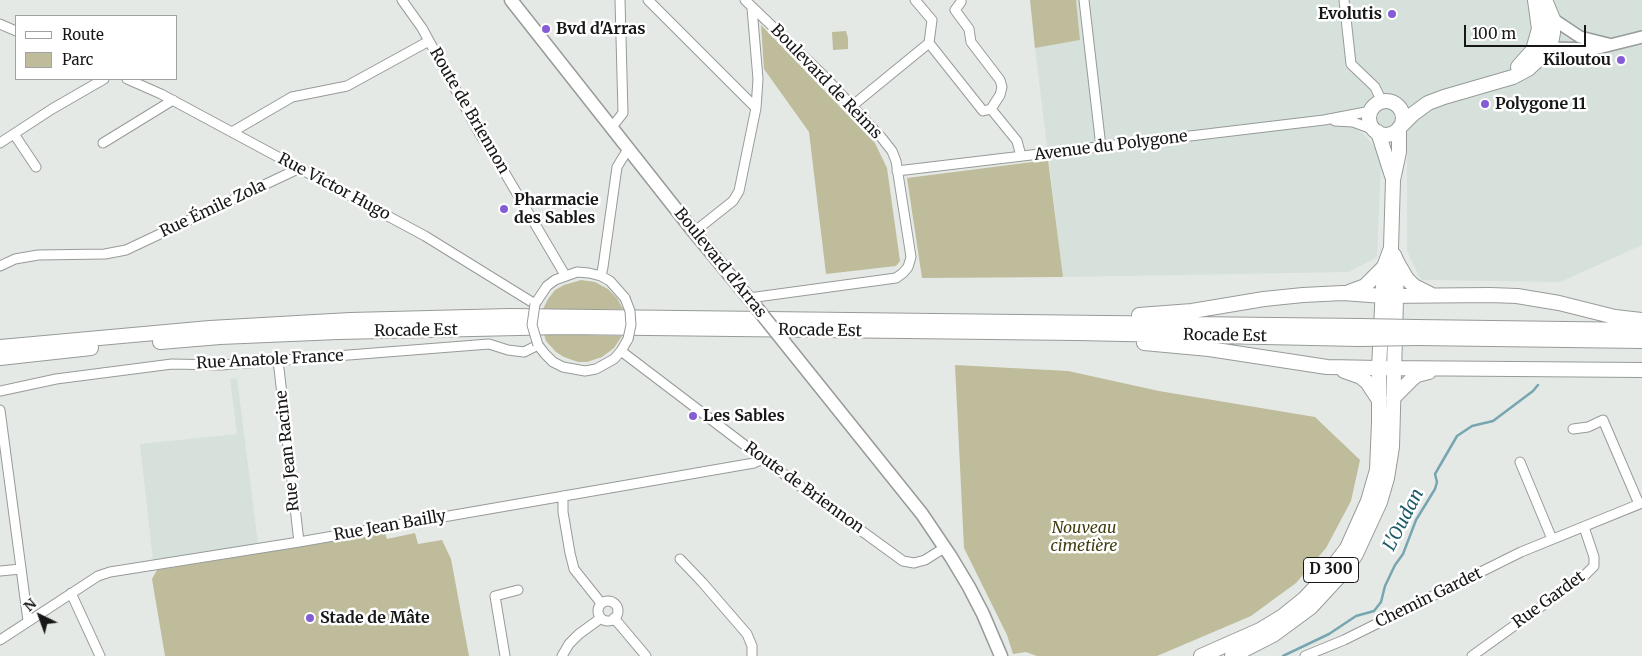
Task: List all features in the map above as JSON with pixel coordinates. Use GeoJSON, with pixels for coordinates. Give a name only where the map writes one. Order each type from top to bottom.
{"type":"FeatureCollection","features":[{"type":"Feature","properties":{"kind":"main road","name":"Boulevard d'Arras"},"geometry":{"type":"LineString","coordinates":[[510,0],[694,232],[916,506],[951,557],[983,614],[1001,656]]}},
{"type":"Feature","properties":{"kind":"main road"},"geometry":{"type":"LineString","coordinates":[[1500,80],[1523,63],[1534,50],[1538,28],[1536,0]]}},
{"type":"Feature","properties":{"kind":"main road"},"geometry":{"type":"LineString","coordinates":[[1392,180],[1376,131],[1370,120],[1371,111],[1378,104],[1387,102],[1409,103],[1444,97],[1513,77],[1528,69],[1550,48],[1553,19],[1545,0]]}},
{"type":"Feature","properties":{"kind":"main road"},"geometry":{"type":"LineString","coordinates":[[1376,131],[1388,134],[1393,133],[1418,110],[1444,97]]}},
{"type":"Feature","properties":{"kind":"main road"},"geometry":{"type":"LineString","coordinates":[[1387,102],[1401,110],[1403,116],[1400,126],[1399,152],[1392,180],[1389,296]]}},
{"type":"Feature","properties":{"kind":"main road"},"geometry":{"type":"LineString","coordinates":[[1343,293],[1365,286],[1390,264]]}},
{"type":"Feature","properties":{"kind":"main road"},"geometry":{"type":"LineString","coordinates":[[1390,264],[1414,286],[1433,295]]}},
{"type":"Feature","properties":{"kind":"main road"},"geometry":{"type":"LineString","coordinates":[[1109,323],[1127,316],[1192,311],[1264,299],[1343,293],[1389,296],[1517,296],[1559,303],[1615,317],[1642,320]]}},
{"type":"Feature","properties":{"kind":"main road","name":"D 300"},"geometry":{"type":"LineString","coordinates":[[1201,656],[1244,638],[1283,616],[1304,599],[1347,548],[1374,486],[1378,461],[1379,368],[1389,296]]}},
{"type":"Feature","properties":{"kind":"main road","name":"D 300"},"geometry":{"type":"LineString","coordinates":[[1232,656],[1273,635],[1311,607],[1330,588],[1356,554],[1380,502],[1387,478],[1392,447],[1394,368],[1389,296]]}},
{"type":"Feature","properties":{"kind":"main road","name":"Rocade Est"},"geometry":{"type":"LineString","coordinates":[[0,347],[210,328],[350,320],[510,316],[1109,323],[1642,341]]}},
{"type":"Feature","properties":{"kind":"main road","name":"Rocade Est"},"geometry":{"type":"LineString","coordinates":[[0,358],[220,337],[338,332],[563,328],[1077,333],[1360,332]]}},
{"type":"Feature","properties":{"kind":"main road","name":"Rocade Est"},"geometry":{"type":"LineString","coordinates":[[1416,333],[1642,330]]}},
{"type":"Feature","properties":{"kind":"main road"},"geometry":{"type":"LineString","coordinates":[[1077,333],[1089,339],[1170,344],[1327,366],[1642,370]]}},
{"type":"Feature","properties":{"kind":"main road"},"geometry":{"type":"LineString","coordinates":[[1327,366],[1361,377],[1367,382],[1378,400]]}},
{"type":"Feature","properties":{"kind":"main road"},"geometry":{"type":"LineString","coordinates":[[1393,398],[1412,378],[1425,372],[1486,369]]}},
{"type":"Feature","properties":{"kind":"street","name":"Route de Briennon"},"geometry":{"type":"LineString","coordinates":[[402,0],[429,41],[481,136],[565,275]]}},
{"type":"Feature","properties":{"kind":"street"},"geometry":{"type":"LineString","coordinates":[[612,127],[622,113],[620,0]]}},
{"type":"Feature","properties":{"kind":"street"},"geometry":{"type":"LineString","coordinates":[[648,0],[756,108]]}},
{"type":"Feature","properties":{"kind":"street","name":"Boulevard de Reims"},"geometry":{"type":"LineString","coordinates":[[745,0],[825,77],[892,151],[898,171],[911,257],[908,267],[903,274],[896,278],[752,303]]}},
{"type":"Feature","properties":{"kind":"street"},"geometry":{"type":"LineString","coordinates":[[852,106],[929,43],[932,20],[915,0]]}},
{"type":"Feature","properties":{"kind":"street"},"geometry":{"type":"LineString","coordinates":[[929,43],[983,111],[991,109],[1000,95],[1002,87],[1000,80],[972,42],[969,29],[955,10],[961,0]]}},
{"type":"Feature","properties":{"kind":"street"},"geometry":{"type":"LineString","coordinates":[[1084,0],[1101,147]]}},
{"type":"Feature","properties":{"kind":"street"},"geometry":{"type":"LineString","coordinates":[[1344,0],[1351,64],[1375,87],[1387,102]]}},
{"type":"Feature","properties":{"kind":"street"},"geometry":{"type":"LineString","coordinates":[[1536,0],[1543,12],[1544,38],[1550,48],[1594,49],[1642,37]]}},
{"type":"Feature","properties":{"kind":"street"},"geometry":{"type":"LineString","coordinates":[[694,232],[733,201],[740,192],[756,108],[758,79],[752,8]]}},
{"type":"Feature","properties":{"kind":"street"},"geometry":{"type":"LineString","coordinates":[[1553,19],[1580,38],[1615,45]]}},
{"type":"Feature","properties":{"kind":"street"},"geometry":{"type":"LineString","coordinates":[[0,24],[15,32]]}},
{"type":"Feature","properties":{"kind":"street"},"geometry":{"type":"LineString","coordinates":[[232,132],[292,97],[347,86],[429,41]]}},
{"type":"Feature","properties":{"kind":"street"},"geometry":{"type":"LineString","coordinates":[[0,143],[52,109],[102,80]]}},
{"type":"Feature","properties":{"kind":"street","name":"Rue Victor Hugo"},"geometry":{"type":"LineString","coordinates":[[129,80],[173,100],[425,236],[535,304]]}},
{"type":"Feature","properties":{"kind":"street"},"geometry":{"type":"LineString","coordinates":[[103,143],[173,100]]}},
{"type":"Feature","properties":{"kind":"street"},"geometry":{"type":"LineString","coordinates":[[991,109],[1018,141],[1021,156]]}},
{"type":"Feature","properties":{"kind":"street","name":"Avenue du Polygone"},"geometry":{"type":"LineString","coordinates":[[898,171],[1324,120],[1371,111]]}},
{"type":"Feature","properties":{"kind":"street","name":"Avenue du Polygone"},"geometry":{"type":"LineString","coordinates":[[1324,120],[1353,122],[1376,131]]}},
{"type":"Feature","properties":{"kind":"street"},"geometry":{"type":"LineString","coordinates":[[14,134],[36,166]]}},
{"type":"Feature","properties":{"kind":"street"},"geometry":{"type":"LineString","coordinates":[[601,276],[617,167],[628,149]]}},
{"type":"Feature","properties":{"kind":"street","name":"Rue Émile Zola"},"geometry":{"type":"LineString","coordinates":[[0,266],[15,259],[38,255],[113,253],[126,250],[300,168]]}},
{"type":"Feature","properties":{"kind":"street"},"geometry":{"type":"LineString","coordinates":[[577,272],[601,276],[610,281],[625,298],[630,311],[631,325],[628,339],[614,358],[596,369],[585,371],[563,367],[553,362],[538,345],[532,325],[535,304],[547,286],[565,275],[577,272]]}},
{"type":"Feature","properties":{"kind":"street","name":"Rue Anatole France"},"geometry":{"type":"LineString","coordinates":[[0,390],[56,379],[172,364],[221,365],[489,344],[508,350],[524,352],[538,345]]}},
{"type":"Feature","properties":{"kind":"street","name":"Route de Briennon"},"geometry":{"type":"LineString","coordinates":[[621,351],[763,459],[903,561],[914,563],[926,560],[944,548]]}},
{"type":"Feature","properties":{"kind":"street","name":"Rue Jean Racine"},"geometry":{"type":"LineString","coordinates":[[278,360],[299,542]]}},
{"type":"Feature","properties":{"kind":"street"},"geometry":{"type":"LineString","coordinates":[[0,410],[4,465],[28,621]]}},
{"type":"Feature","properties":{"kind":"street","name":"Chemin Gardet"},"geometry":{"type":"LineString","coordinates":[[1305,656],[1344,640],[1552,538],[1640,504],[1603,420],[1588,427],[1573,429]]}},
{"type":"Feature","properties":{"kind":"street","name":"Rue Jean Bailly"},"geometry":{"type":"LineString","coordinates":[[0,640],[98,576],[110,572],[299,542],[754,463],[763,459]]}},
{"type":"Feature","properties":{"kind":"street"},"geometry":{"type":"LineString","coordinates":[[1520,462],[1552,538]]}},
{"type":"Feature","properties":{"kind":"street"},"geometry":{"type":"LineString","coordinates":[[563,496],[563,512],[574,569],[601,603]]}},
{"type":"Feature","properties":{"kind":"street","name":"Rue Gardet"},"geometry":{"type":"LineString","coordinates":[[1472,656],[1586,575],[1594,566],[1594,556],[1584,527]]}},
{"type":"Feature","properties":{"kind":"street"},"geometry":{"type":"LineString","coordinates":[[680,560],[702,582],[747,634],[752,646],[752,656]]}},
{"type":"Feature","properties":{"kind":"street"},"geometry":{"type":"LineString","coordinates":[[0,571],[21,569]]}},
{"type":"Feature","properties":{"kind":"street"},"geometry":{"type":"LineString","coordinates":[[505,656],[495,596],[518,590]]}},
{"type":"Feature","properties":{"kind":"street"},"geometry":{"type":"LineString","coordinates":[[71,593],[100,656]]}},
{"type":"Feature","properties":{"kind":"street"},"geometry":{"type":"LineString","coordinates":[[562,656],[578,634],[601,618],[609,620],[614,618],[617,612],[615,605],[609,601],[601,603]]}},
{"type":"Feature","properties":{"kind":"street"},"geometry":{"type":"LineString","coordinates":[[601,603],[598,611],[601,618]]}},
{"type":"Feature","properties":{"kind":"street"},"geometry":{"type":"LineString","coordinates":[[614,618],[646,656]]}},
{"type":"Feature","properties":{"kind":"shaded area"},"geometry":{"type":"Polygon","coordinates":[[[1076,0],[1642,0],[1642,245],[1560,282],[1421,280],[1407,251],[1407,139],[1356,128],[1364,134],[1376,149],[1381,163],[1377,257],[1349,272],[1063,277],[1035,48],[1080,40],[1076,0]]]}},
{"type":"Feature","properties":{"kind":"shaded area"},"geometry":{"type":"Polygon","coordinates":[[[237,378],[258,544],[153,560],[140,444],[237,434],[230,379],[237,378]]]}},
{"type":"Feature","properties":{"kind":"green space"},"geometry":{"type":"Polygon","coordinates":[[[1030,0],[1076,0],[1080,40],[1035,48],[1030,0]]]}},
{"type":"Feature","properties":{"kind":"green space"},"geometry":{"type":"Polygon","coordinates":[[[761,25],[875,143],[887,168],[900,261],[896,266],[826,274],[809,132],[764,69],[761,25]]]}},
{"type":"Feature","properties":{"kind":"green space"},"geometry":{"type":"Polygon","coordinates":[[[846,31],[848,49],[833,50],[832,32],[846,31]]]}},
{"type":"Feature","properties":{"kind":"green space"},"geometry":{"type":"Polygon","coordinates":[[[1048,160],[1063,277],[922,278],[907,178],[1048,160]]]}},
{"type":"Feature","properties":{"kind":"green space"},"geometry":{"type":"Polygon","coordinates":[[[581,280],[595,282],[608,289],[617,298],[623,309],[543,309],[555,290],[581,280]]]}},
{"type":"Feature","properties":{"kind":"green space"},"geometry":{"type":"Polygon","coordinates":[[[544,334],[622,336],[614,348],[602,357],[587,362],[578,362],[556,352],[546,341],[544,334]]]}},
{"type":"Feature","properties":{"kind":"green space","name":"Nouveau cimetière"},"geometry":{"type":"Polygon","coordinates":[[[955,365],[1068,371],[1159,391],[1315,417],[1360,460],[1351,501],[1326,548],[1296,583],[1251,616],[1157,656],[1037,656],[1026,652],[1013,654],[1007,635],[964,548],[955,365]]]}},
{"type":"Feature","properties":{"kind":"green space","name":"Stade de Mâte"},"geometry":{"type":"Polygon","coordinates":[[[385,533],[387,539],[415,533],[418,544],[442,540],[451,559],[469,656],[165,656],[152,579],[157,570],[385,533]]]}},
{"type":"Feature","properties":{"kind":"waterway","name":"L'Oudan"},"geometry":{"type":"LineString","coordinates":[[1283,656],[1329,634],[1356,616],[1374,611],[1381,602],[1385,586],[1395,565],[1403,554],[1416,520],[1435,489],[1437,482],[1435,474],[1457,436],[1472,426],[1493,421],[1533,391],[1538,385]]}},
{"type":"Feature","properties":{"kind":"place","name":"Evolutis"},"geometry":{"type":"Point","coordinates":[1392,14]}},
{"type":"Feature","properties":{"kind":"place","name":"Bvd d'Arras"},"geometry":{"type":"Point","coordinates":[546,29]}},
{"type":"Feature","properties":{"kind":"place","name":"Kiloutou"},"geometry":{"type":"Point","coordinates":[1621,60]}},
{"type":"Feature","properties":{"kind":"place","name":"Polygone 11"},"geometry":{"type":"Point","coordinates":[1485,104]}},
{"type":"Feature","properties":{"kind":"place","name":"Pharmacie des Sables"},"geometry":{"type":"Point","coordinates":[504,209]}},
{"type":"Feature","properties":{"kind":"place","name":"Les Sables"},"geometry":{"type":"Point","coordinates":[693,416]}},
{"type":"Feature","properties":{"kind":"place","name":"Stade de Mâte"},"geometry":{"type":"Point","coordinates":[310,618]}}]}
